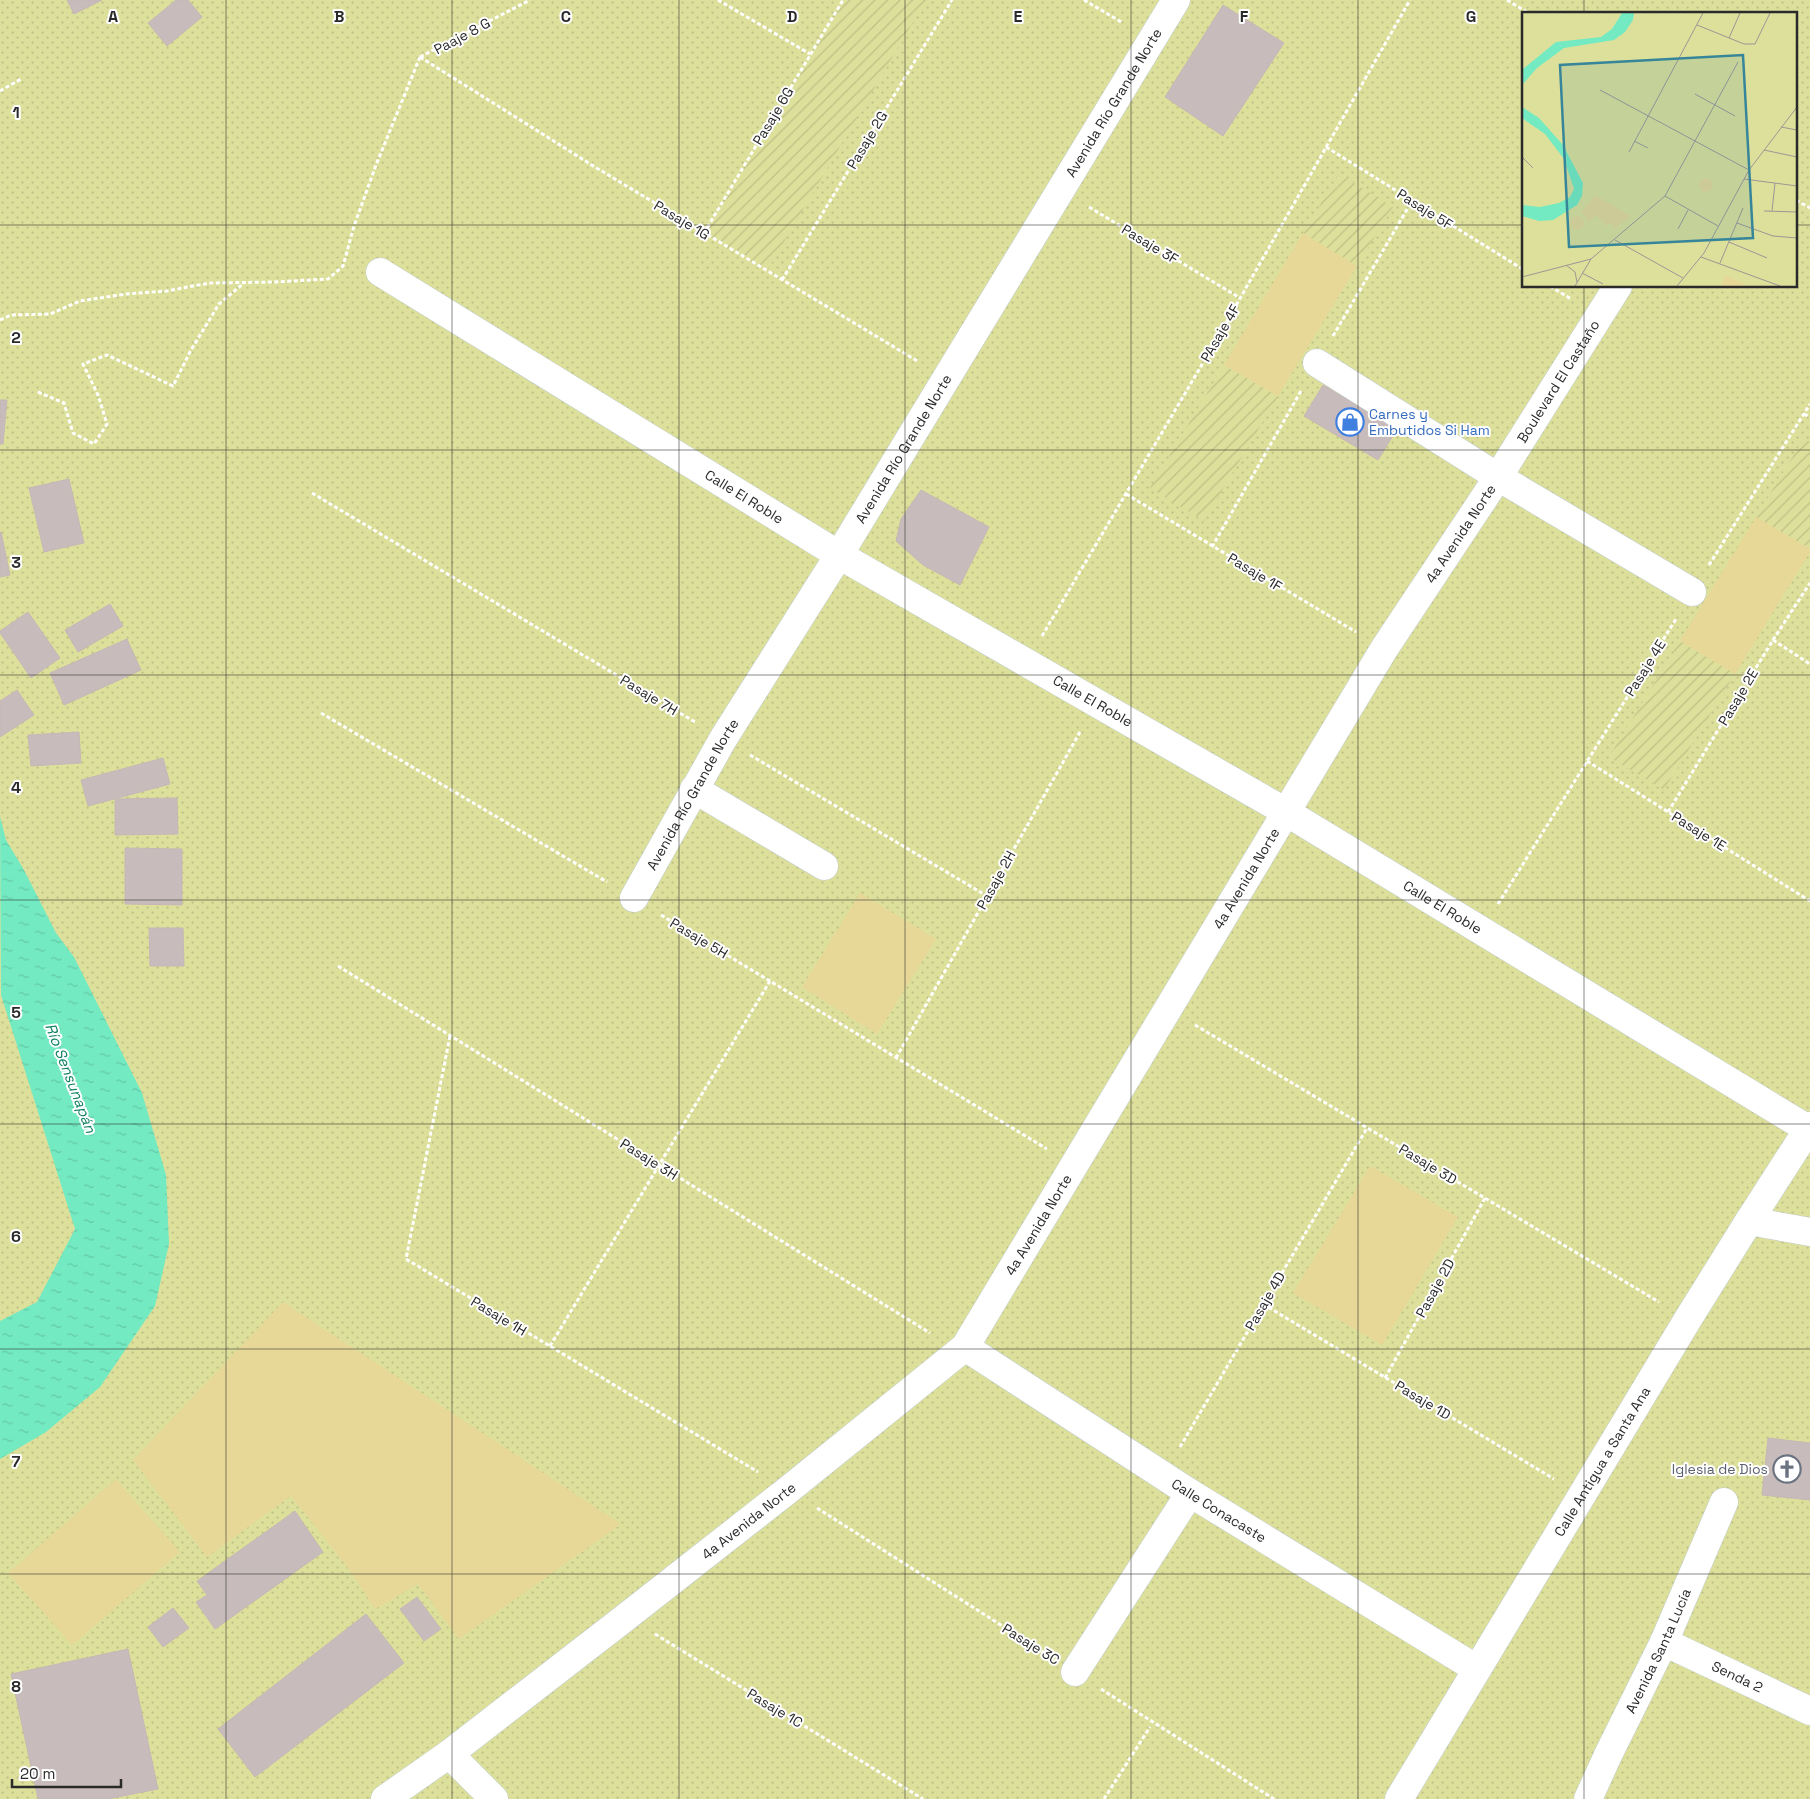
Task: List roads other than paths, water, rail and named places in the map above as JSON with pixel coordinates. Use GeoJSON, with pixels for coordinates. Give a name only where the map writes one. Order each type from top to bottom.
{"type":"FeatureCollection","features":[{"type":"Feature","properties":{"kind":"street","name":"Avenida Río Grande Norte"},"geometry":{"type":"LineString","coordinates":[[634,898],[723,739],[840,555],[1176,0]]}},
{"type":"Feature","properties":{"kind":"street","name":"Calle El Roble"},"geometry":{"type":"LineString","coordinates":[[380,272],[840,555],[1286,812],[1480,932],[1809,1127]]}},
{"type":"Feature","properties":{"kind":"street","name":"Boulevard El Castaño"},"geometry":{"type":"LineString","coordinates":[[1498,477],[1617,288]]}},
{"type":"Feature","properties":{"kind":"street"},"geometry":{"type":"LineString","coordinates":[[1317,363],[1498,477],[1692,592]]}},
{"type":"Feature","properties":{"kind":"street","name":"4a Avenida Norte"},"geometry":{"type":"LineString","coordinates":[[385,1799],[449,1754],[626,1617],[963,1350],[1384,649],[1498,477]]}},
{"type":"Feature","properties":{"kind":"street"},"geometry":{"type":"LineString","coordinates":[[694,789],[824,866]]}},
{"type":"Feature","properties":{"kind":"street","name":"Calle Antigua a Santa Ana"},"geometry":{"type":"LineString","coordinates":[[1399,1799],[1688,1319],[1809,1127]]}},
{"type":"Feature","properties":{"kind":"street"},"geometry":{"type":"LineString","coordinates":[[1749,1221],[1810,1232]]}},
{"type":"Feature","properties":{"kind":"street","name":"Calle Conacaste"},"geometry":{"type":"LineString","coordinates":[[963,1350],[1190,1493],[1477,1669]]}},
{"type":"Feature","properties":{"kind":"street"},"geometry":{"type":"LineString","coordinates":[[1075,1672],[1190,1493]]}},
{"type":"Feature","properties":{"kind":"street","name":"Avenida Santa Lucía"},"geometry":{"type":"LineString","coordinates":[[1588,1799],[1664,1642],[1724,1502]]}},
{"type":"Feature","properties":{"kind":"street","name":"Senda 2"},"geometry":{"type":"LineString","coordinates":[[1664,1642],[1810,1711]]}},
{"type":"Feature","properties":{"kind":"street"},"geometry":{"type":"LineString","coordinates":[[449,1754],[494,1799]]}},
{"type":"Feature","properties":{"kind":"water","name":"Río Sensunapán"},"geometry":{"type":"Polygon","coordinates":[[[0,817],[6,840],[24,870],[56,933],[74,957],[142,1093],[166,1175],[169,1244],[155,1306],[100,1387],[46,1432],[0,1459],[0,1321],[37,1302],[75,1229],[1,995],[0,817]]]}},
{"type":"Feature","properties":{"kind":"place","name":"Carnes y Embutidos Si Ham"},"geometry":{"type":"Point","coordinates":[1350,422]}},
{"type":"Feature","properties":{"kind":"place","name":"Iglesia de Dios"},"geometry":{"type":"Point","coordinates":[1787,1469]}}]}
